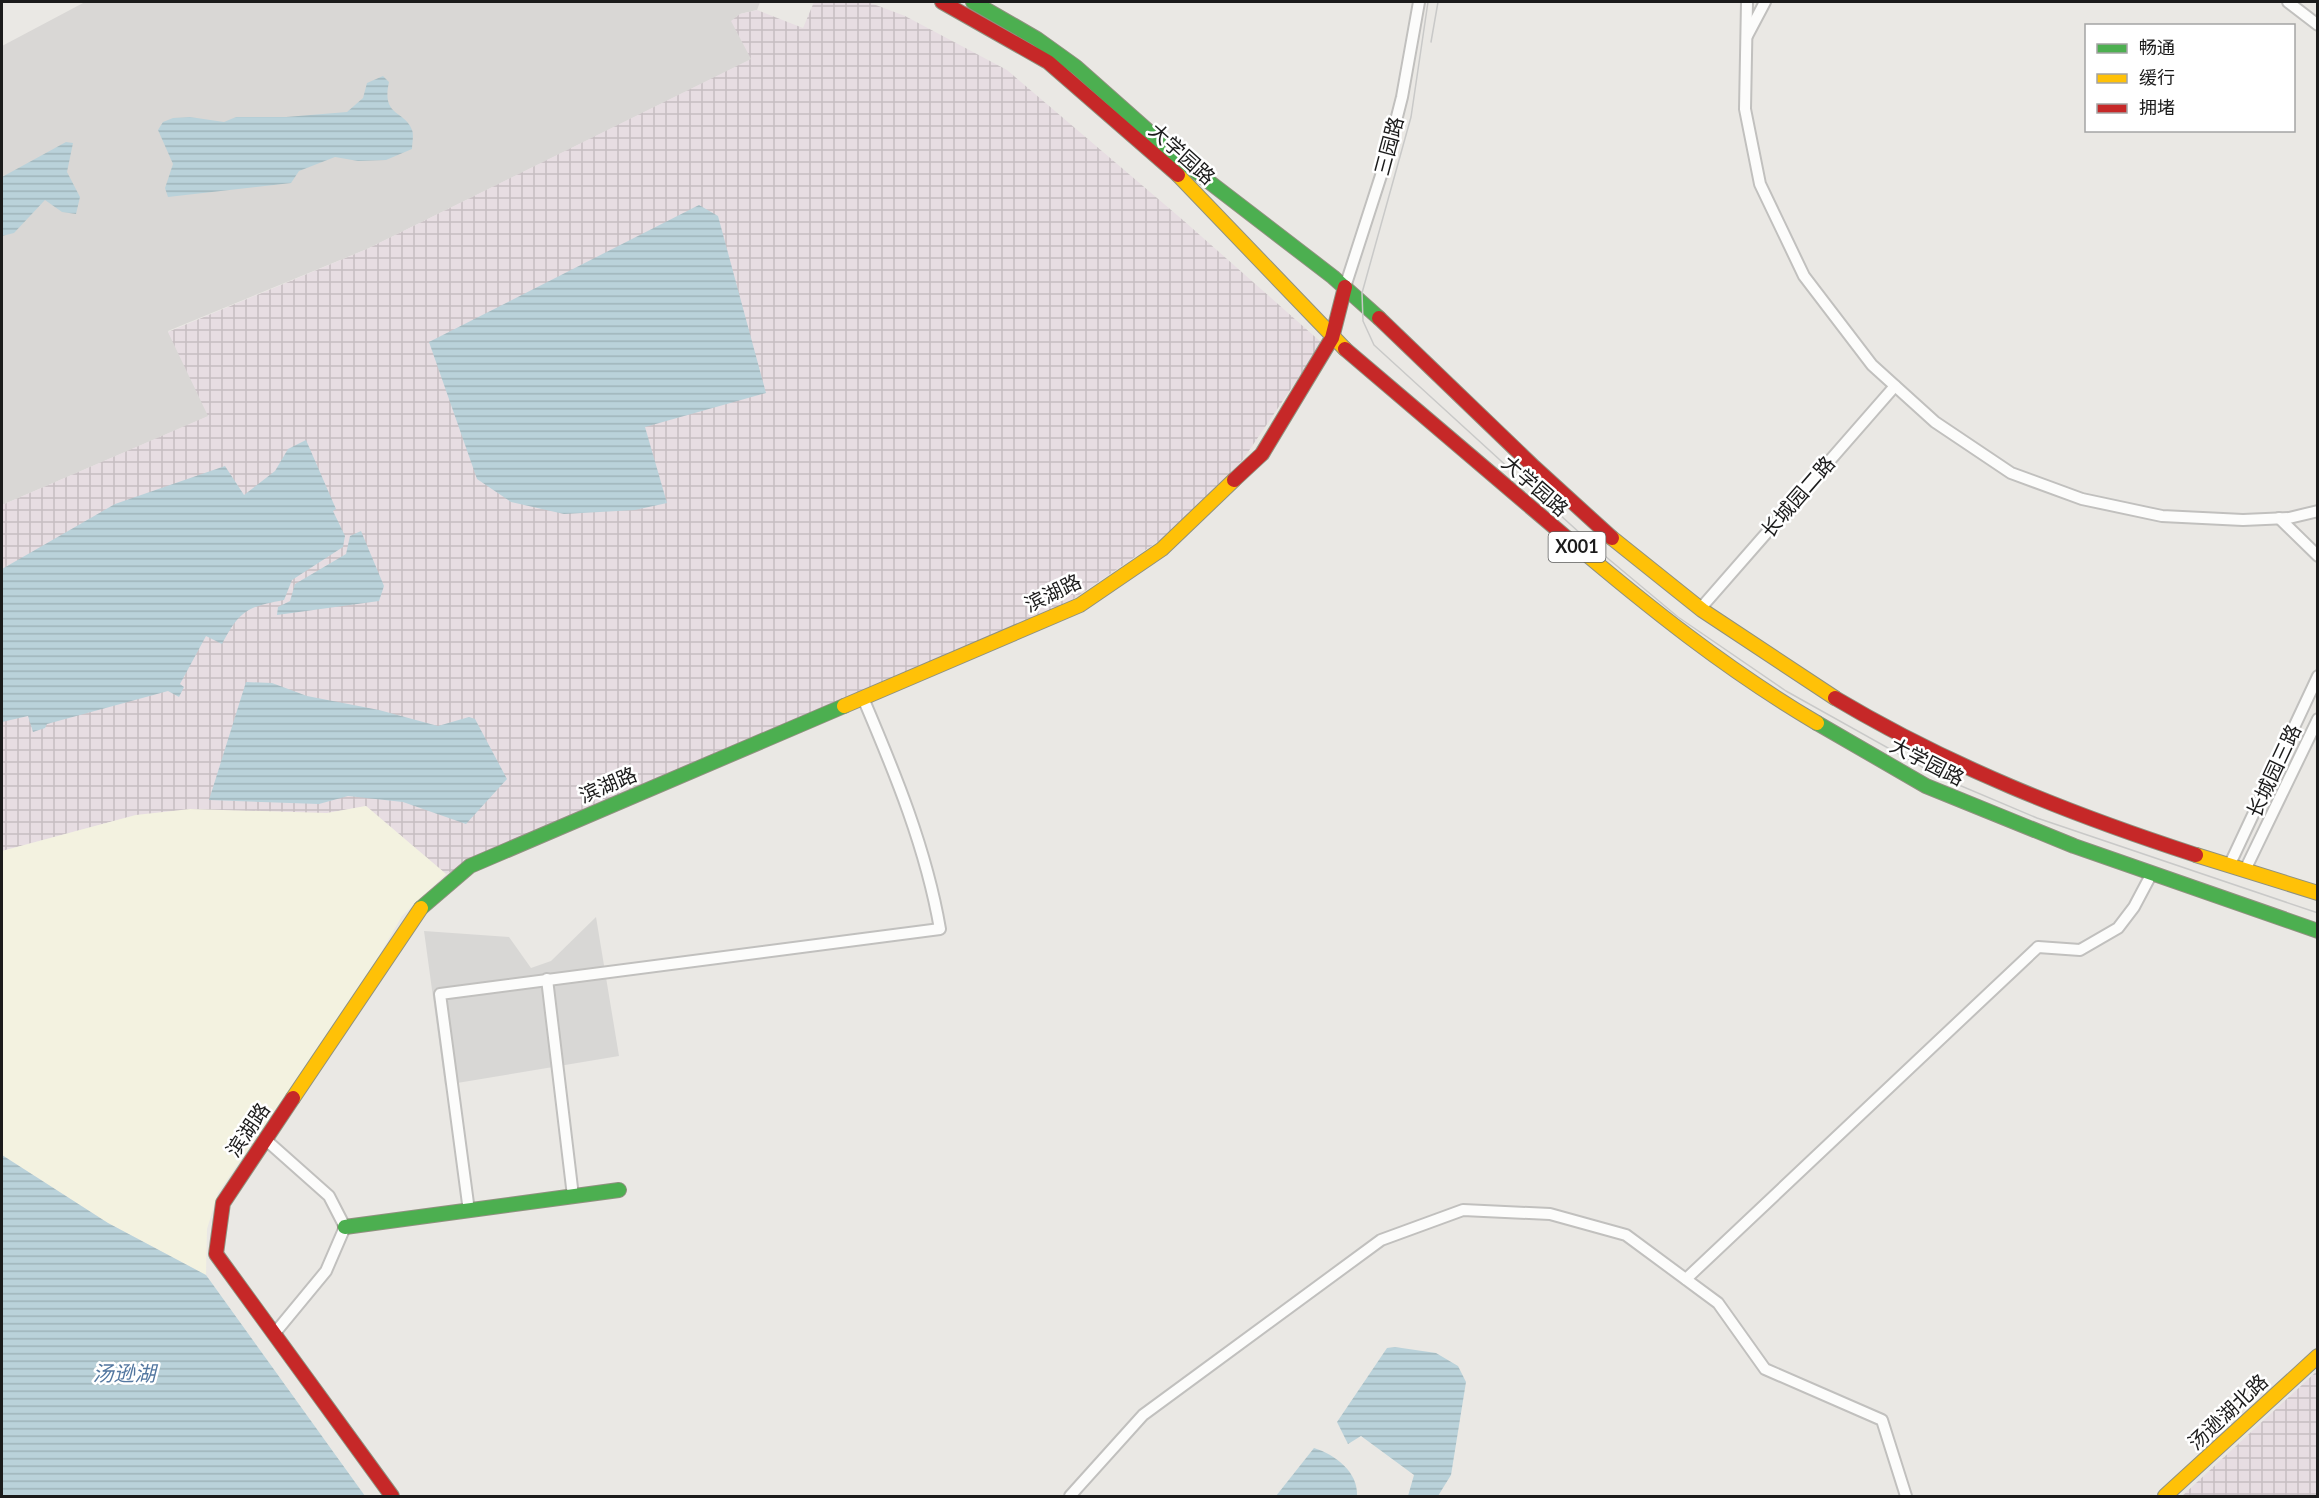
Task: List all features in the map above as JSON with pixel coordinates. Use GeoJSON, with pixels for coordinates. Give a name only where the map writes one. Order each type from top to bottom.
{"type":"FeatureCollection","features":[{"type":"Feature","properties":{"kind":"main road","name":"大学园路"},"geometry":{"type":"LineString","coordinates":[[942,2],[1048,63],[1189,184],[1332,338],[1654,612],[1756,687],[1926,786],[2007,821],[2318,931]]}},
{"type":"Feature","properties":{"kind":"main road","name":"大学园路"},"geometry":{"type":"LineString","coordinates":[[974,2],[1057,52],[1197,173],[1345,287],[1555,486],[1700,609],[1816,687],[1943,758],[2027,795],[2229,866],[2318,893]]}},
{"type":"Feature","properties":{"kind":"main road","name":"滨湖路"},"geometry":{"type":"LineString","coordinates":[[392,1497],[216,1254],[223,1203],[420,909],[470,866],[1080,605],[1161,549],[1262,454],[1332,338],[1345,287]]}},
{"type":"Feature","properties":{"kind":"main road"},"geometry":{"type":"LineString","coordinates":[[345,1227],[619,1190]]}},
{"type":"Feature","properties":{"kind":"main road","name":"汤逊湖北路"},"geometry":{"type":"LineString","coordinates":[[2165,1497],[2318,1356]]}},
{"type":"Feature","properties":{"kind":"street","name":"三园路"},"geometry":{"type":"LineString","coordinates":[[1345,287],[1386,160],[1402,97],[1419,2]]}},
{"type":"Feature","properties":{"kind":"street"},"geometry":{"type":"LineString","coordinates":[[1747,2],[1745,109],[1760,184],[1804,276],[1872,365],[1935,422],[2011,473],[2082,500],[2162,516],[2242,520],[2279,518],[2318,511]]}},
{"type":"Feature","properties":{"kind":"street"},"geometry":{"type":"LineString","coordinates":[[1746,39],[1765,2]]}},
{"type":"Feature","properties":{"kind":"street"},"geometry":{"type":"LineString","coordinates":[[2291,2],[2318,25]]}},
{"type":"Feature","properties":{"kind":"street","name":"长城园二路"},"geometry":{"type":"LineString","coordinates":[[1700,609],[1895,386]]}},
{"type":"Feature","properties":{"kind":"street"},"geometry":{"type":"LineString","coordinates":[[2279,518],[2318,556]]}},
{"type":"Feature","properties":{"kind":"street","name":"长城园三路"},"geometry":{"type":"LineString","coordinates":[[2229,866],[2318,676]]}},
{"type":"Feature","properties":{"kind":"street"},"geometry":{"type":"LineString","coordinates":[[469,1211],[440,994],[940,929],[933,887],[901,789],[863,698]]}},
{"type":"Feature","properties":{"kind":"street","name":"长城园三路"},"geometry":{"type":"LineString","coordinates":[[2245,870],[2318,718]]}},
{"type":"Feature","properties":{"kind":"street"},"geometry":{"type":"LineString","coordinates":[[1686,1279],[2038,947],[2080,950],[2118,928],[2134,907],[2152,873]]}},
{"type":"Feature","properties":{"kind":"street"},"geometry":{"type":"LineString","coordinates":[[547,979],[573,1196]]}},
{"type":"Feature","properties":{"kind":"street"},"geometry":{"type":"LineString","coordinates":[[266,1140],[329,1196],[345,1227],[326,1271],[274,1334]]}},
{"type":"Feature","properties":{"kind":"street"},"geometry":{"type":"LineString","coordinates":[[1070,1497],[1143,1416],[1381,1240],[1463,1210],[1550,1214],[1626,1235],[1718,1303],[1765,1369],[1882,1420],[1906,1497]]}},
{"type":"Feature","properties":{"kind":"shaded area"},"geometry":{"type":"Polygon","coordinates":[[[85,2],[760,2],[757,10],[740,14],[752,59],[367,249],[168,331],[209,416],[2,505],[2,46],[85,2]]]}},
{"type":"Feature","properties":{"kind":"shaded area"},"geometry":{"type":"Polygon","coordinates":[[[814,2],[868,2],[905,16],[1007,70],[1184,221],[1322,343],[1242,461],[1166,536],[1060,608],[648,783],[446,874],[366,806],[328,813],[136,815],[2,851],[2,505],[208,416],[168,332],[367,249],[751,59],[731,21],[740,14],[757,10],[803,28],[814,2]]]}},
{"type":"Feature","properties":{"kind":"shaded area"},"geometry":{"type":"Polygon","coordinates":[[[366,806],[446,874],[402,916],[368,975],[218,1193],[207,1229],[206,1275],[108,1223],[2,1155],[2,851],[136,815],[190,809],[327,813],[366,806]]]}},
{"type":"Feature","properties":{"kind":"shaded area"},"geometry":{"type":"Polygon","coordinates":[[[596,917],[619,1056],[445,1085],[424,931],[509,937],[531,968],[551,961],[596,917]]]}},
{"type":"Feature","properties":{"kind":"shaded area"},"geometry":{"type":"Polygon","coordinates":[[[2317,1371],[2317,1496],[2182,1496],[2317,1371]]]}},
{"type":"Feature","properties":{"kind":"water"},"geometry":{"type":"Polygon","coordinates":[[[383,76],[389,82],[387,93],[391,107],[409,124],[412,130],[412,149],[386,160],[358,161],[335,157],[299,171],[291,183],[168,197],[165,188],[173,164],[158,130],[163,122],[173,118],[190,117],[224,122],[236,117],[286,117],[347,112],[363,98],[367,83],[383,76]]]}},
{"type":"Feature","properties":{"kind":"water"},"geometry":{"type":"Polygon","coordinates":[[[66,142],[73,143],[67,172],[80,197],[76,214],[62,212],[45,200],[14,233],[2,236],[2,177],[66,142]]]}},
{"type":"Feature","properties":{"kind":"water"},"geometry":{"type":"Polygon","coordinates":[[[699,205],[718,216],[766,393],[645,427],[667,503],[635,510],[564,514],[511,502],[477,479],[429,342],[699,205]]]}},
{"type":"Feature","properties":{"kind":"water"},"geometry":{"type":"Polygon","coordinates":[[[306,440],[336,509],[333,511],[345,536],[343,547],[292,580],[284,600],[261,605],[246,612],[234,624],[222,644],[206,636],[180,684],[184,687],[179,697],[168,691],[47,724],[45,728],[33,732],[28,716],[2,722],[2,569],[115,504],[225,466],[244,495],[275,471],[288,449],[306,440]]]}},
{"type":"Feature","properties":{"kind":"water"},"geometry":{"type":"Polygon","coordinates":[[[361,531],[384,586],[379,601],[277,615],[278,607],[290,601],[295,584],[346,554],[350,536],[361,531]]]}},
{"type":"Feature","properties":{"kind":"water"},"geometry":{"type":"Polygon","coordinates":[[[246,682],[272,683],[307,696],[379,710],[438,726],[469,717],[475,719],[507,779],[466,824],[403,802],[348,796],[319,804],[209,800],[246,682]]]}},
{"type":"Feature","properties":{"kind":"water","name":"汤逊湖"},"geometry":{"type":"Polygon","coordinates":[[[2,1155],[108,1223],[206,1275],[365,1496],[2,1496],[2,1155]]]}},
{"type":"Feature","properties":{"kind":"water"},"geometry":{"type":"Polygon","coordinates":[[[1395,1347],[1436,1353],[1458,1366],[1466,1382],[1451,1475],[1438,1496],[1408,1496],[1414,1475],[1361,1436],[1348,1444],[1337,1422],[1387,1348],[1395,1347]]]}},
{"type":"Feature","properties":{"kind":"water"},"geometry":{"type":"Polygon","coordinates":[[[1314,1448],[1338,1460],[1350,1472],[1354,1479],[1357,1496],[1276,1496],[1314,1448]]]}},
{"type":"Feature","properties":{"kind":"tram line"},"geometry":{"type":"LineString","coordinates":[[1428,2],[1411,117],[1362,293],[1363,321],[1374,345],[1605,556],[1678,617],[1786,691],[1940,777],[2037,818],[2318,913]]}},
{"type":"Feature","properties":{"kind":"tram line"},"geometry":{"type":"LineString","coordinates":[[1431,42],[1438,2]]}},
{"type":"Feature","properties":{"kind":"traffic: fast"},"geometry":{"type":"LineString","coordinates":[[973,2],[1037,39],[1076,67],[1182,161],[1333,277],[1379,318]]}},
{"type":"Feature","properties":{"kind":"traffic: fast"},"geometry":{"type":"LineString","coordinates":[[421,908],[470,866],[844,706]]}},
{"type":"Feature","properties":{"kind":"traffic: fast"},"geometry":{"type":"LineString","coordinates":[[1817,723],[1926,786],[2074,846],[2318,931]]}},
{"type":"Feature","properties":{"kind":"traffic: fast"},"geometry":{"type":"LineString","coordinates":[[345,1227],[619,1190]]}},
{"type":"Feature","properties":{"kind":"traffic: slow"},"geometry":{"type":"LineString","coordinates":[[1178,175],[1345,349]]}},
{"type":"Feature","properties":{"kind":"traffic: slow"},"geometry":{"type":"LineString","coordinates":[[844,706],[1080,605],[1162,549],[1234,480]]}},
{"type":"Feature","properties":{"kind":"traffic: slow"},"geometry":{"type":"LineString","coordinates":[[1567,538],[1719,659],[1817,723]]}},
{"type":"Feature","properties":{"kind":"traffic: slow"},"geometry":{"type":"LineString","coordinates":[[1612,538],[1702,610],[1835,698]]}},
{"type":"Feature","properties":{"kind":"traffic: slow"},"geometry":{"type":"LineString","coordinates":[[2196,855],[2318,893]]}},
{"type":"Feature","properties":{"kind":"traffic: slow"},"geometry":{"type":"LineString","coordinates":[[293,1098],[421,908]]}},
{"type":"Feature","properties":{"kind":"traffic: slow"},"geometry":{"type":"LineString","coordinates":[[2165,1496],[2318,1356]]}},
{"type":"Feature","properties":{"kind":"traffic: jam"},"geometry":{"type":"LineString","coordinates":[[942,2],[1048,62],[1178,175]]}},
{"type":"Feature","properties":{"kind":"traffic: jam"},"geometry":{"type":"LineString","coordinates":[[1234,480],[1262,454],[1332,338],[1345,287]]}},
{"type":"Feature","properties":{"kind":"traffic: jam"},"geometry":{"type":"LineString","coordinates":[[1379,318],[1534,467],[1612,538]]}},
{"type":"Feature","properties":{"kind":"traffic: jam"},"geometry":{"type":"LineString","coordinates":[[1345,349],[1567,538]]}},
{"type":"Feature","properties":{"kind":"traffic: jam"},"geometry":{"type":"LineString","coordinates":[[1835,698],[1878,723],[2011,787],[2102,823],[2196,855]]}},
{"type":"Feature","properties":{"kind":"traffic: jam"},"geometry":{"type":"LineString","coordinates":[[293,1098],[223,1203],[216,1254],[392,1496]]}}]}
